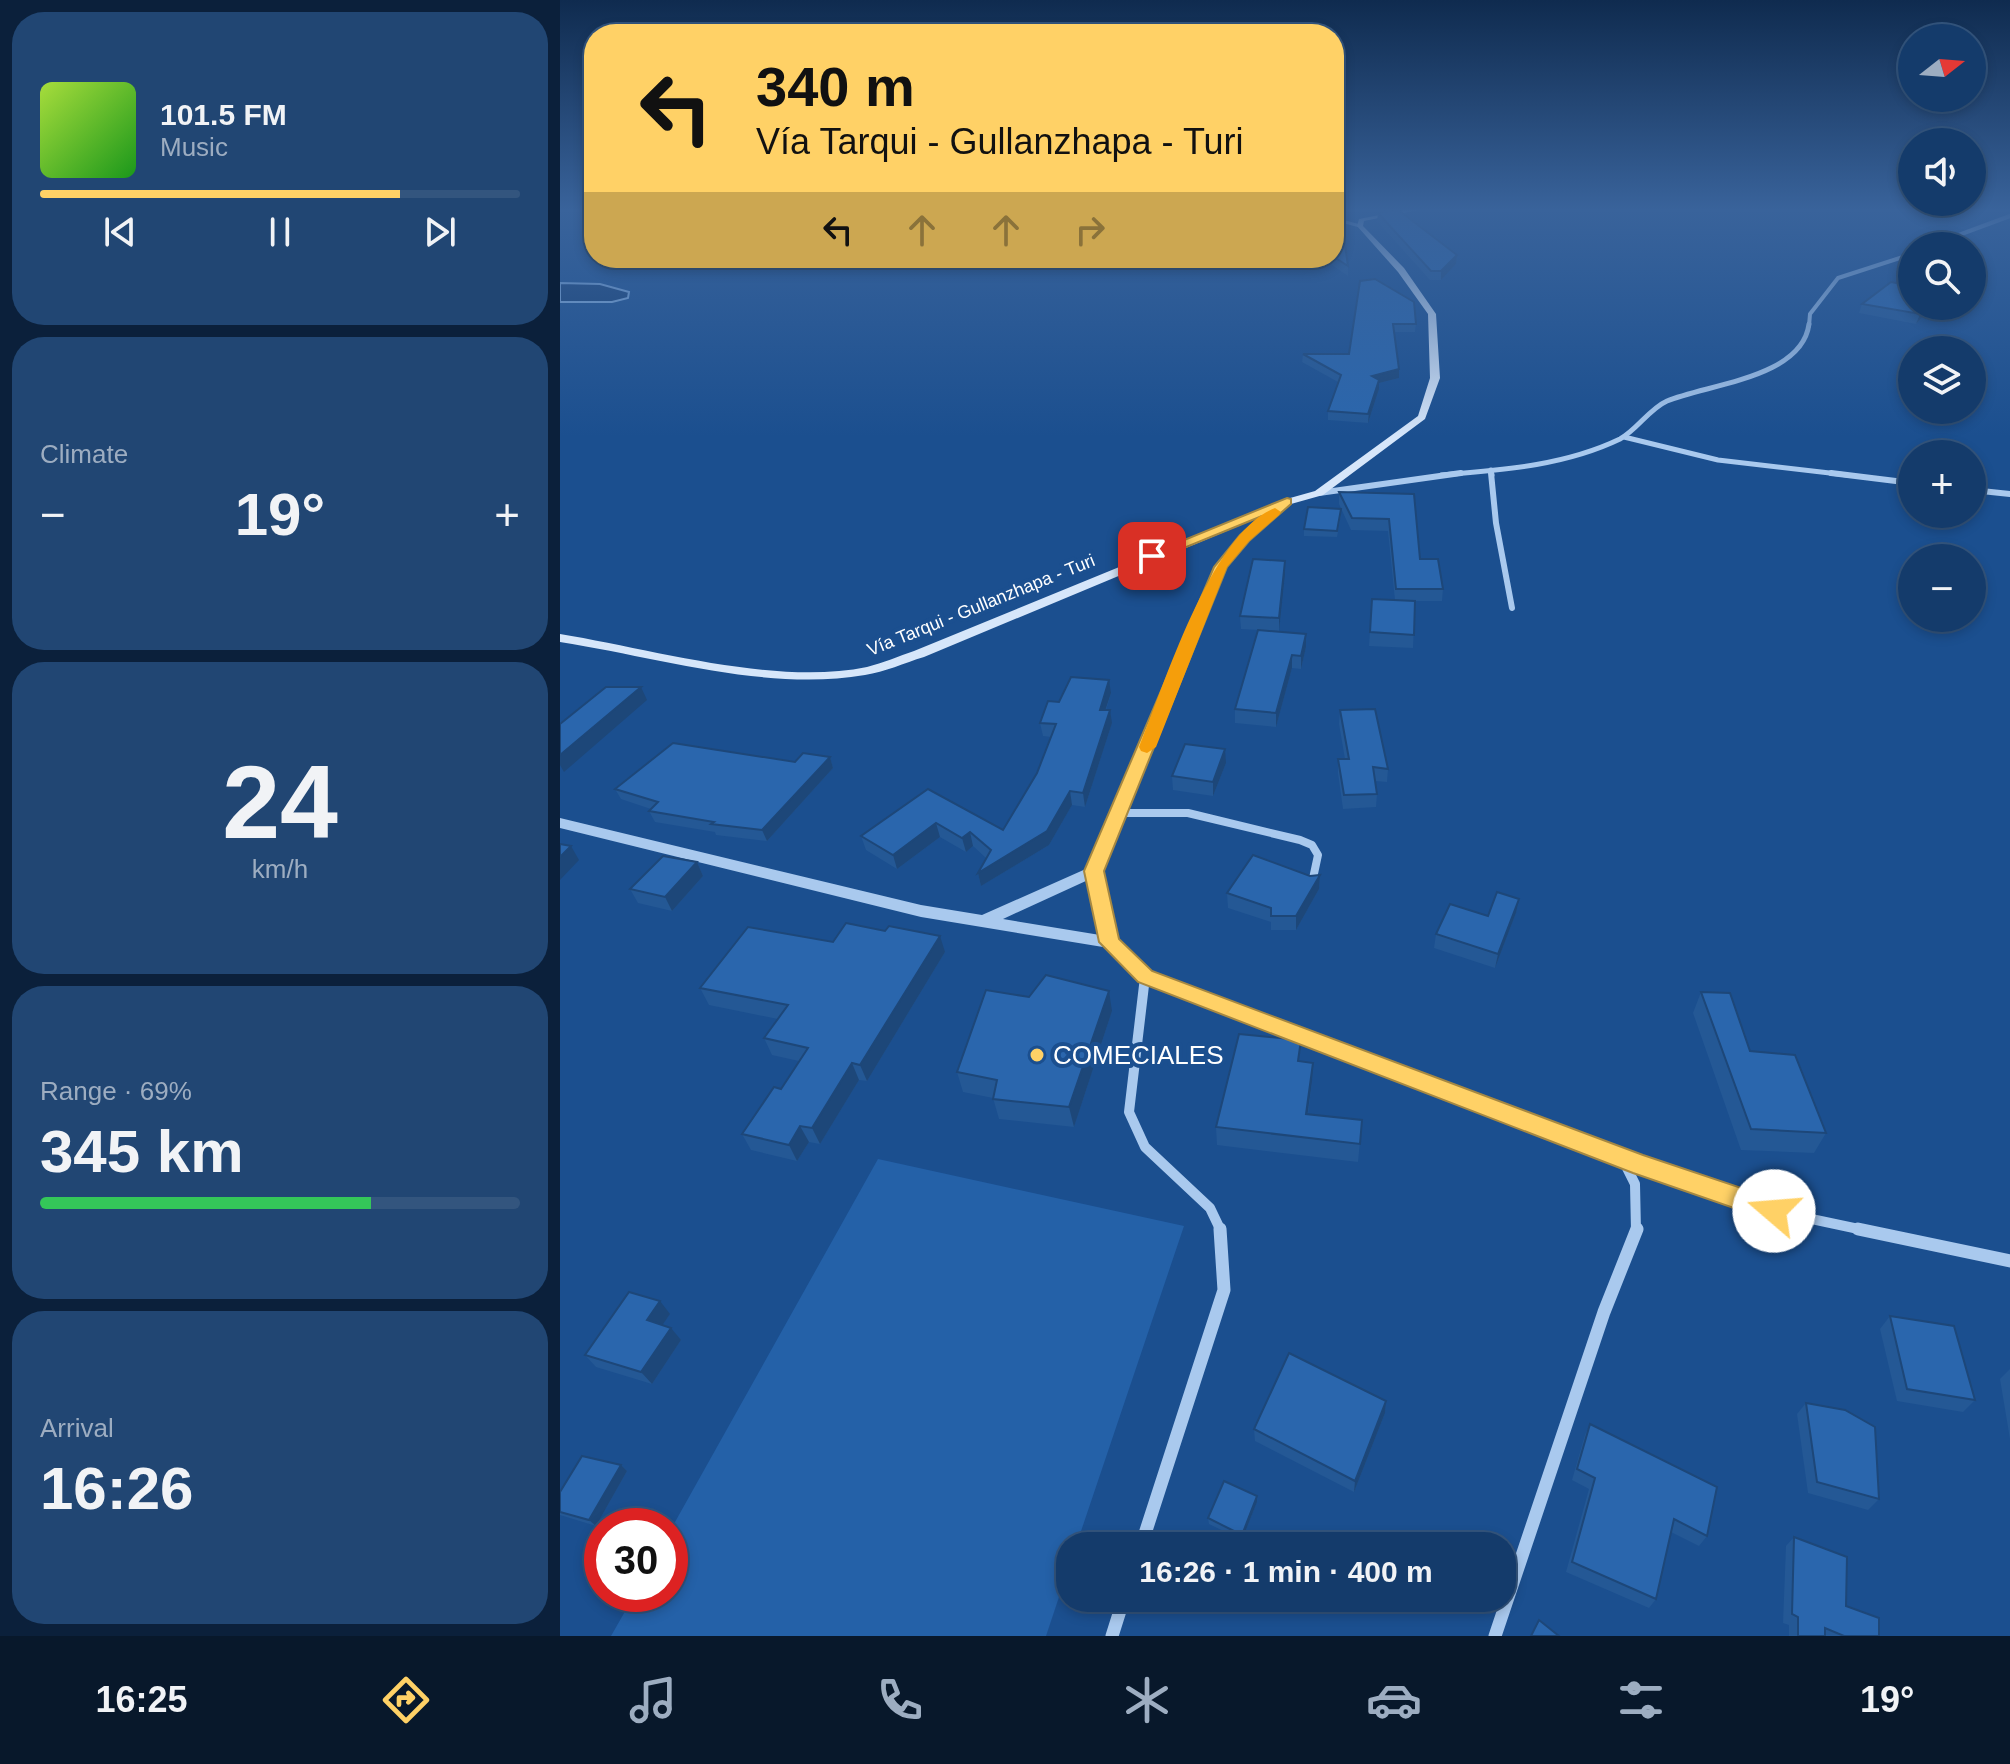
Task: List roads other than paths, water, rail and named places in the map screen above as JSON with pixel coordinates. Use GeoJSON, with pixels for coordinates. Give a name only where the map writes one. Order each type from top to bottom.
{"type":"FeatureCollection","features":[{"type":"Feature","properties":{"kind":"main road","name":"Vía Tarqui - Gullanzhapa - Turi"},"geometry":{"type":"LineString","coordinates":[[560,638],[728,667],[810,674],[866,671],[919,654],[1287,502],[1319,493],[1422,417],[1435,378],[1432,314],[1411,284]]}},
{"type":"Feature","properties":{"kind":"street"},"geometry":{"type":"LineString","coordinates":[[1319,493],[1574,458],[1624,437],[1665,402],[1733,384],[1783,362],[1807,339],[1810,314],[1833,284]]}},
{"type":"Feature","properties":{"kind":"street"},"geometry":{"type":"LineString","coordinates":[[1624,437],[1718,460],[1898,481]]}},
{"type":"Feature","properties":{"kind":"street"},"geometry":{"type":"LineString","coordinates":[[1491,470],[1496,523],[1512,608]]}},
{"type":"Feature","properties":{"kind":"street"},"geometry":{"type":"LineString","coordinates":[[1986,491],[2010,494]]}},
{"type":"Feature","properties":{"kind":"street"},"geometry":{"type":"LineString","coordinates":[[1287,502],[1244,538],[1221,567],[1094,871],[1109,942],[1145,977],[1622,1158],[1774,1211],[2010,1261]]}},
{"type":"Feature","properties":{"kind":"street"},"geometry":{"type":"LineString","coordinates":[[1120,813],[1141,809],[1182,811],[1300,840],[1312,845],[1318,855],[1312,883]]}},
{"type":"Feature","properties":{"kind":"street"},"geometry":{"type":"LineString","coordinates":[[560,823],[981,923],[1109,942]]}},
{"type":"Feature","properties":{"kind":"street"},"geometry":{"type":"LineString","coordinates":[[981,923],[1094,871]]}},
{"type":"Feature","properties":{"kind":"street"},"geometry":{"type":"LineString","coordinates":[[1145,977],[1129,1112],[1145,1147],[1210,1208],[1223,1235],[1224,1290],[1146,1532]]}},
{"type":"Feature","properties":{"kind":"street"},"geometry":{"type":"LineString","coordinates":[[1495,1636],[1604,1312],[1638,1227],[1635,1184],[1622,1158]]}},
{"type":"Feature","properties":{"kind":"street"},"geometry":{"type":"LineString","coordinates":[[1112,1636],[1120,1612]]}},
{"type":"Feature","properties":{"kind":"place","name":"COMECIALES"},"geometry":{"type":"Point","coordinates":[1037,1055]}}]}
